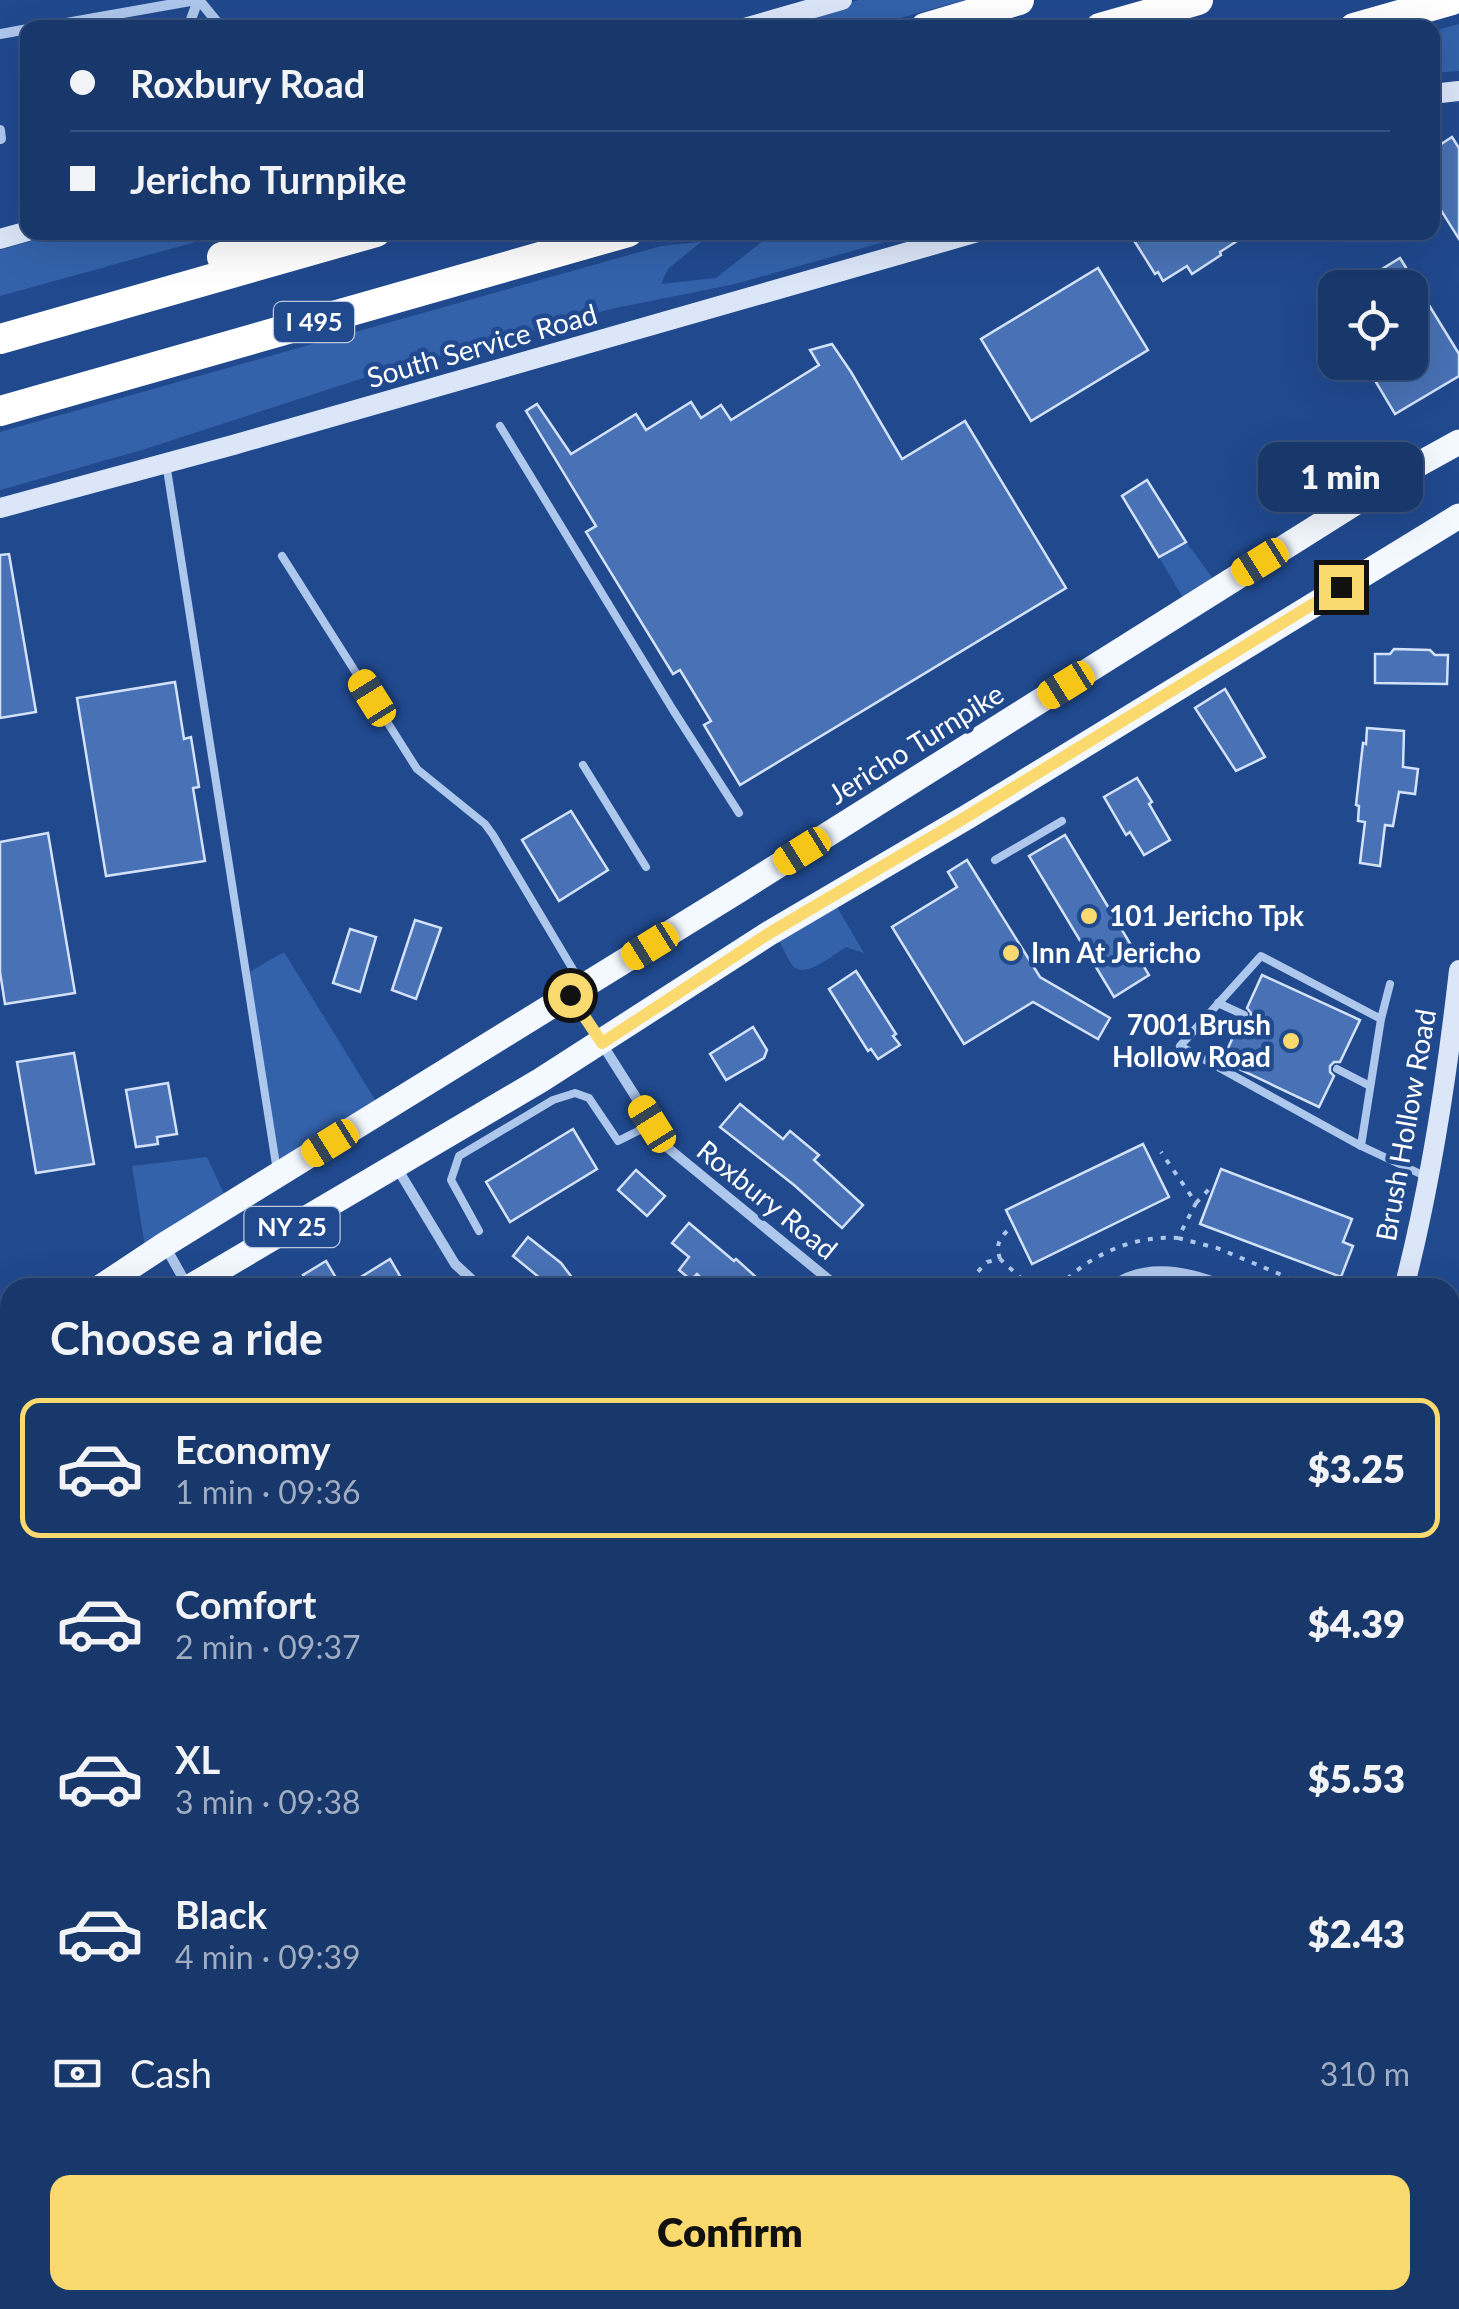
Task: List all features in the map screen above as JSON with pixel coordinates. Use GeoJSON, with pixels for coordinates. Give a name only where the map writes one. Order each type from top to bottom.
{"type":"FeatureCollection","features":[{"type":"Feature","properties":{"kind":"highway"},"geometry":{"type":"LineString","coordinates":[[951,20],[1019,0]]}},
{"type":"Feature","properties":{"kind":"highway"},"geometry":{"type":"LineString","coordinates":[[1128,20],[1198,0]]}},
{"type":"Feature","properties":{"kind":"highway"},"geometry":{"type":"LineString","coordinates":[[1382,20],[1452,0]]}},
{"type":"Feature","properties":{"kind":"highway"},"geometry":{"type":"LineString","coordinates":[[0,337],[268,240]]}},
{"type":"Feature","properties":{"kind":"highway","name":"I 495"},"geometry":{"type":"LineString","coordinates":[[0,337],[347,240]]}},
{"type":"Feature","properties":{"kind":"highway","name":"I 495"},"geometry":{"type":"LineString","coordinates":[[0,411],[600,240]]}},
{"type":"Feature","properties":{"kind":"main road"},"geometry":{"type":"LineString","coordinates":[[772,20],[842,0]]}},
{"type":"Feature","properties":{"kind":"main road","name":"South Service Road"},"geometry":{"type":"LineString","coordinates":[[0,508],[950,240]]}},
{"type":"Feature","properties":{"kind":"main road","name":"Jericho Turnpike"},"geometry":{"type":"LineString","coordinates":[[114,1278],[1401,474],[1459,442]]}},
{"type":"Feature","properties":{"kind":"main road","name":"NY 25"},"geometry":{"type":"LineString","coordinates":[[204,1278],[396,1167],[453,1146],[547,1090],[602,1043],[768,934],[1459,516]]}},
{"type":"Feature","properties":{"kind":"main road","name":"Brush Hollow Road"},"geometry":{"type":"LineString","coordinates":[[1407,1278],[1425,1205],[1459,970]]}},
{"type":"Feature","properties":{"kind":"street"},"geometry":{"type":"LineString","coordinates":[[84,20],[198,0],[215,20]]}},
{"type":"Feature","properties":{"kind":"street","name":"Roxbury Road"},"geometry":{"type":"LineString","coordinates":[[577,991],[602,1043],[668,1148],[827,1278]]}},
{"type":"Feature","properties":{"kind":"street"},"geometry":{"type":"LineString","coordinates":[[396,1167],[455,1264],[470,1278]]}},
{"type":"Feature","properties":{"kind":"street"},"geometry":{"type":"LineString","coordinates":[[164,1245],[183,1278]]}},
{"type":"Feature","properties":{"kind":"street"},"geometry":{"type":"LineString","coordinates":[[1122,1278],[1160,1270],[1206,1278]]}},
{"type":"Feature","properties":{"kind":"street"},"geometry":{"type":"LineString","coordinates":[[1139,1278],[1140,1274]]}},
{"type":"Feature","properties":{"kind":"lane"},"geometry":{"type":"LineString","coordinates":[[500,426],[738,813]]}},
{"type":"Feature","properties":{"kind":"lane"},"geometry":{"type":"LineString","coordinates":[[166,463],[278,1175]]}},
{"type":"Feature","properties":{"kind":"lane"},"geometry":{"type":"LineString","coordinates":[[282,556],[417,768],[493,835],[577,991]]}},
{"type":"Feature","properties":{"kind":"lane"},"geometry":{"type":"LineString","coordinates":[[583,765],[646,867]]}},
{"type":"Feature","properties":{"kind":"lane"},"geometry":{"type":"LineString","coordinates":[[995,860],[1062,821]]}},
{"type":"Feature","properties":{"kind":"lane"},"geometry":{"type":"LineString","coordinates":[[1381,1020],[1261,956],[1180,1046],[1361,1146],[1428,1178]]}},
{"type":"Feature","properties":{"kind":"lane"},"geometry":{"type":"LineString","coordinates":[[1361,1146],[1390,984]]}},
{"type":"Feature","properties":{"kind":"lane"},"geometry":{"type":"LineString","coordinates":[[1218,1003],[1244,1015]]}},
{"type":"Feature","properties":{"kind":"lane"},"geometry":{"type":"LineString","coordinates":[[1337,1069],[1370,1086]]}},
{"type":"Feature","properties":{"kind":"lane"},"geometry":{"type":"LineString","coordinates":[[547,1090],[589,1098],[618,1141],[652,1124]]}},
{"type":"Feature","properties":{"kind":"lane"},"geometry":{"type":"LineString","coordinates":[[453,1146],[451,1180],[480,1231]]}},
{"type":"Feature","properties":{"kind":"path"},"geometry":{"type":"LineString","coordinates":[[1160,1152],[1196,1203]]}},
{"type":"Feature","properties":{"kind":"path"},"geometry":{"type":"LineString","coordinates":[[1178,1238],[1196,1203],[1212,1185]]}},
{"type":"Feature","properties":{"kind":"path"},"geometry":{"type":"LineString","coordinates":[[1008,1230],[999,1240],[1000,1259],[1021,1278]]}},
{"type":"Feature","properties":{"kind":"path"},"geometry":{"type":"LineString","coordinates":[[1070,1278],[1109,1252],[1146,1240],[1178,1238],[1216,1248],[1289,1278]]}},
{"type":"Feature","properties":{"kind":"path"},"geometry":{"type":"LineString","coordinates":[[972,1278],[987,1262],[1000,1259]]}},
{"type":"Feature","properties":{"kind":"shaded area"},"geometry":{"type":"Polygon","coordinates":[[[859,0],[965,0],[893,20],[793,20],[859,0]]]}},
{"type":"Feature","properties":{"kind":"shaded area"},"geometry":{"type":"Polygon","coordinates":[[[1459,24],[1459,71],[1440,72],[1440,29],[1459,24]]]}},
{"type":"Feature","properties":{"kind":"shaded area"},"geometry":{"type":"Polygon","coordinates":[[[34,240],[203,240],[0,296],[0,250],[34,240]]]}},
{"type":"Feature","properties":{"kind":"shaded area"},"geometry":{"type":"Polygon","coordinates":[[[764,240],[891,240],[735,284],[611,309],[379,373],[142,450],[0,490],[0,432],[661,246],[701,242],[668,269],[661,284],[716,278],[764,240]]]}},
{"type":"Feature","properties":{"kind":"shaded area"},"geometry":{"type":"Polygon","coordinates":[[[1186,542],[1220,588],[1189,608],[1159,557],[1186,542]]]}},
{"type":"Feature","properties":{"kind":"shaded area"},"geometry":{"type":"Polygon","coordinates":[[[831,897],[864,953],[846,947],[813,967],[799,970],[789,961],[774,931],[831,897]]]}},
{"type":"Feature","properties":{"kind":"shaded area"},"geometry":{"type":"Polygon","coordinates":[[[284,952],[382,1111],[277,1175],[246,974],[284,952]]]}},
{"type":"Feature","properties":{"kind":"shaded area"},"geometry":{"type":"Polygon","coordinates":[[[207,1157],[229,1205],[146,1253],[132,1166],[207,1157]]]}},
{"type":"Feature","properties":{"kind":"building"},"geometry":{"type":"Polygon","coordinates":[[[1452,137],[1459,148],[1459,239],[1440,209],[1440,145],[1452,137]]]}},
{"type":"Feature","properties":{"kind":"building"},"geometry":{"type":"Polygon","coordinates":[[[1239,240],[1192,274],[1187,266],[1163,281],[1135,242],[1239,240]]]}},
{"type":"Feature","properties":{"kind":"building"},"geometry":{"type":"Polygon","coordinates":[[[1400,258],[1407,270],[1380,270],[1400,258]]]}},
{"type":"Feature","properties":{"kind":"building"},"geometry":{"type":"Polygon","coordinates":[[[1098,268],[1148,350],[1031,421],[981,339],[1098,268]]]}},
{"type":"Feature","properties":{"kind":"building"},"geometry":{"type":"Polygon","coordinates":[[[1428,304],[1459,354],[1459,376],[1395,414],[1375,380],[1428,380],[1428,304]]]}},
{"type":"Feature","properties":{"kind":"building"},"geometry":{"type":"Polygon","coordinates":[[[832,344],[902,459],[965,421],[1066,588],[740,785],[704,725],[711,721],[680,670],[673,674],[586,532],[596,526],[526,411],[537,404],[571,454],[636,414],[646,430],[691,402],[701,418],[721,405],[731,420],[819,365],[810,350],[832,344]]]}},
{"type":"Feature","properties":{"kind":"building"},"geometry":{"type":"Polygon","coordinates":[[[1147,480],[1186,542],[1159,557],[1122,496],[1147,480]]]}},
{"type":"Feature","properties":{"kind":"building"},"geometry":{"type":"Polygon","coordinates":[[[9,554],[36,712],[0,718],[0,555],[9,554]]]}},
{"type":"Feature","properties":{"kind":"building"},"geometry":{"type":"Polygon","coordinates":[[[1394,649],[1448,655],[1447,684],[1375,683],[1375,654],[1390,654],[1394,649]]]}},
{"type":"Feature","properties":{"kind":"building"},"geometry":{"type":"Polygon","coordinates":[[[175,682],[184,739],[191,737],[199,787],[193,788],[205,861],[106,876],[77,698],[175,682]]]}},
{"type":"Feature","properties":{"kind":"building"},"geometry":{"type":"Polygon","coordinates":[[[1225,689],[1265,757],[1236,771],[1195,708],[1225,689]]]}},
{"type":"Feature","properties":{"kind":"building"},"geometry":{"type":"Polygon","coordinates":[[[1367,728],[1404,731],[1403,767],[1418,769],[1415,794],[1399,792],[1393,826],[1385,825],[1380,866],[1360,863],[1365,822],[1358,821],[1356,805],[1367,728]]]}},
{"type":"Feature","properties":{"kind":"building"},"geometry":{"type":"Polygon","coordinates":[[[1137,778],[1170,840],[1144,855],[1130,832],[1126,835],[1104,797],[1137,778]]]}},
{"type":"Feature","properties":{"kind":"building"},"geometry":{"type":"Polygon","coordinates":[[[571,811],[608,870],[559,901],[522,840],[571,811]]]}},
{"type":"Feature","properties":{"kind":"building"},"geometry":{"type":"Polygon","coordinates":[[[48,833],[75,993],[5,1004],[0,972],[0,842],[48,833]]]}},
{"type":"Feature","properties":{"kind":"building","name":"101 Jericho Tpk"},"geometry":{"type":"Polygon","coordinates":[[[1065,835],[1149,975],[1114,997],[1029,856],[1065,835]]]}},
{"type":"Feature","properties":{"kind":"building"},"geometry":{"type":"Polygon","coordinates":[[[967,860],[1040,977],[1110,1018],[1098,1039],[1033,1002],[964,1044],[892,927],[957,887],[948,872],[967,860]]]}},
{"type":"Feature","properties":{"kind":"building"},"geometry":{"type":"Polygon","coordinates":[[[415,920],[441,928],[416,999],[392,990],[415,920]]]}},
{"type":"Feature","properties":{"kind":"building"},"geometry":{"type":"Polygon","coordinates":[[[350,929],[376,937],[360,992],[333,983],[350,929]]]}},
{"type":"Feature","properties":{"kind":"building"},"geometry":{"type":"Polygon","coordinates":[[[856,971],[900,1045],[878,1059],[871,1049],[868,1051],[829,989],[856,971]]]}},
{"type":"Feature","properties":{"kind":"building","name":"7001 Brush Hollow Road"},"geometry":{"type":"Polygon","coordinates":[[[1262,975],[1360,1020],[1340,1062],[1330,1066],[1334,1076],[1319,1107],[1222,1061],[1240,1022],[1250,1019],[1247,1008],[1262,975]]]}},
{"type":"Feature","properties":{"kind":"building"},"geometry":{"type":"Polygon","coordinates":[[[753,1027],[767,1050],[764,1058],[726,1080],[710,1054],[753,1027]]]}},
{"type":"Feature","properties":{"kind":"building"},"geometry":{"type":"Polygon","coordinates":[[[74,1053],[94,1164],[36,1173],[17,1062],[74,1053]]]}},
{"type":"Feature","properties":{"kind":"building"},"geometry":{"type":"Polygon","coordinates":[[[168,1083],[177,1134],[157,1137],[158,1144],[136,1147],[126,1090],[168,1083]]]}},
{"type":"Feature","properties":{"kind":"building"},"geometry":{"type":"Polygon","coordinates":[[[740,1104],[783,1139],[790,1131],[819,1155],[814,1160],[863,1205],[842,1228],[720,1127],[740,1104]]]}},
{"type":"Feature","properties":{"kind":"building"},"geometry":{"type":"Polygon","coordinates":[[[573,1129],[597,1169],[510,1222],[486,1182],[573,1129]]]}},
{"type":"Feature","properties":{"kind":"building"},"geometry":{"type":"Polygon","coordinates":[[[1143,1144],[1169,1197],[1032,1264],[1006,1210],[1143,1144]]]}},
{"type":"Feature","properties":{"kind":"building"},"geometry":{"type":"Polygon","coordinates":[[[1221,1169],[1352,1219],[1343,1242],[1353,1246],[1341,1277],[1200,1224],[1221,1169]]]}},
{"type":"Feature","properties":{"kind":"building"},"geometry":{"type":"Polygon","coordinates":[[[636,1170],[665,1196],[647,1216],[618,1190],[636,1170]]]}},
{"type":"Feature","properties":{"kind":"building"},"geometry":{"type":"Polygon","coordinates":[[[689,1223],[757,1278],[701,1278],[697,1274],[689,1278],[679,1270],[689,1257],[672,1243],[689,1223]]]}},
{"type":"Feature","properties":{"kind":"building"},"geometry":{"type":"Polygon","coordinates":[[[528,1237],[561,1263],[572,1278],[540,1278],[513,1256],[528,1237]]]}},
{"type":"Feature","properties":{"kind":"building"},"geometry":{"type":"Polygon","coordinates":[[[390,1259],[401,1278],[359,1278],[390,1259]]]}},
{"type":"Feature","properties":{"kind":"building"},"geometry":{"type":"Polygon","coordinates":[[[326,1261],[336,1278],[305,1278],[303,1275],[326,1261]]]}},
{"type":"Feature","properties":{"kind":"place","name":"101 Jericho Tpk"},"geometry":{"type":"Point","coordinates":[1089,916]}},
{"type":"Feature","properties":{"kind":"place","name":"Inn At Jericho"},"geometry":{"type":"Point","coordinates":[1011,953]}},
{"type":"Feature","properties":{"kind":"place","name":"7001 Brush Hollow Road"},"geometry":{"type":"Point","coordinates":[1291,1041]}},
{"type":"Feature","properties":{"kind":"route"},"geometry":{"type":"LineString","coordinates":[[570,995],[602,1043],[768,934],[1341,587]]}}]}
